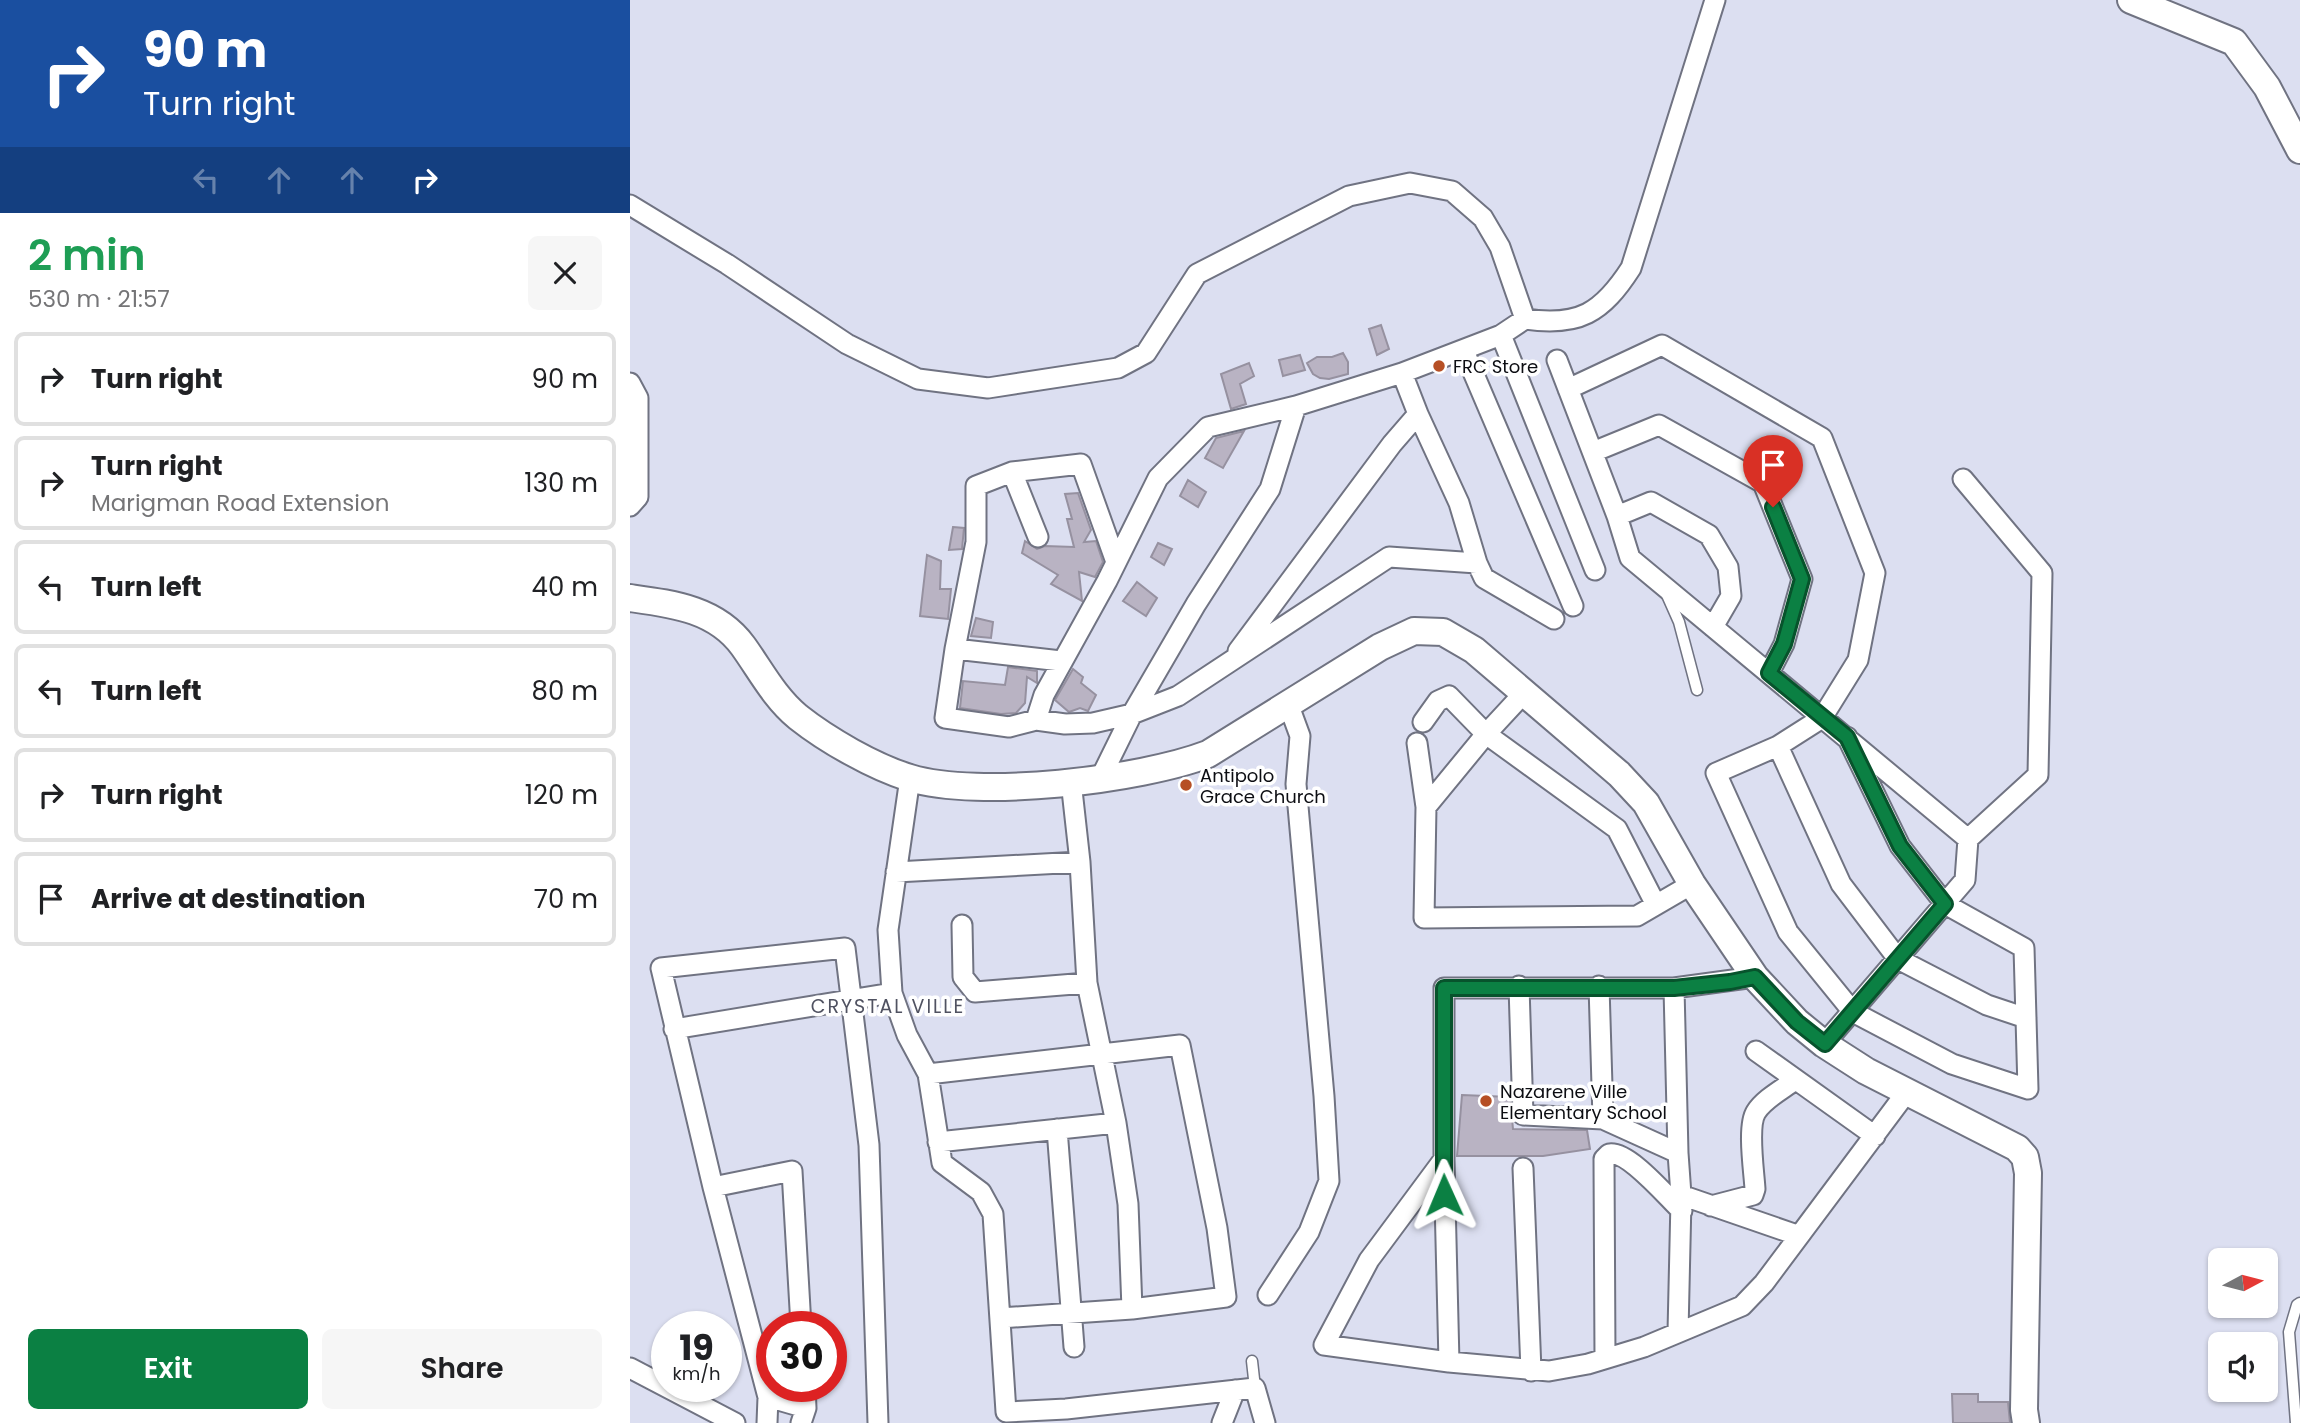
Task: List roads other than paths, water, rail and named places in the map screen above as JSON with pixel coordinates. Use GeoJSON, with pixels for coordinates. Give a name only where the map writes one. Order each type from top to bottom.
{"type":"FeatureCollection","features":[{"type":"Feature","properties":{"kind":"street"},"geometry":{"type":"LineString","coordinates":[[1036,720],[1044,695],[1061,661],[1116,562],[1158,478],[1208,427],[1296,405],[1402,373],[1501,335],[1525,319],[1549,323],[1576,320],[1597,309],[1618,289],[1631,268],[1715,0]]}},
{"type":"Feature","properties":{"kind":"street"},"geometry":{"type":"LineString","coordinates":[[2131,0],[2234,42],[2267,87],[2300,150]]}},
{"type":"Feature","properties":{"kind":"street"},"geometry":{"type":"LineString","coordinates":[[630,205],[727,264],[847,344],[918,379],[988,388],[1118,368],[1146,353],[1197,274],[1349,196],[1410,183],[1452,191],[1483,218],[1500,247],[1525,319]]}},
{"type":"Feature","properties":{"kind":"street"},"geometry":{"type":"LineString","coordinates":[[1501,335],[1595,570]]}},
{"type":"Feature","properties":{"kind":"street"},"geometry":{"type":"LineString","coordinates":[[1568,389],[1662,345],[1822,438],[1875,573],[1858,660],[1822,718],[1778,746],[1716,773],[1788,933],[1853,1012],[1952,1064],[2028,1089],[2024,948],[1945,904],[1900,846],[1847,737]]}},
{"type":"Feature","properties":{"kind":"street"},"geometry":{"type":"LineString","coordinates":[[1464,351],[1573,606]]}},
{"type":"Feature","properties":{"kind":"street"},"geometry":{"type":"LineString","coordinates":[[1557,360],[1617,516],[1630,558],[1968,839]]}},
{"type":"Feature","properties":{"kind":"street"},"geometry":{"type":"LineString","coordinates":[[1402,373],[1460,503],[1484,578],[1554,619]]}},
{"type":"Feature","properties":{"kind":"street"},"geometry":{"type":"LineString","coordinates":[[630,383],[638,398],[638,497],[630,506]]}},
{"type":"Feature","properties":{"kind":"street"},"geometry":{"type":"LineString","coordinates":[[1101,777],[1132,714],[1196,604],[1270,489],[1296,405]]}},
{"type":"Feature","properties":{"kind":"street"},"geometry":{"type":"LineString","coordinates":[[1227,666],[1392,444],[1418,414]]}},
{"type":"Feature","properties":{"kind":"street"},"geometry":{"type":"LineString","coordinates":[[1592,452],[1659,425],[1763,483],[1802,579],[1784,644],[1769,673]]}},
{"type":"Feature","properties":{"kind":"street"},"geometry":{"type":"LineString","coordinates":[[1116,562],[1081,464],[1012,472],[976,486],[976,542],[955,649],[945,718],[1009,727],[1036,720],[1065,724],[1093,723],[1132,714],[1178,696],[1389,557],[1477,563]]}},
{"type":"Feature","properties":{"kind":"street"},"geometry":{"type":"LineString","coordinates":[[1012,472],[1038,537]]}},
{"type":"Feature","properties":{"kind":"street"},"geometry":{"type":"LineString","coordinates":[[1825,1044],[1965,880],[1968,839],[2038,775],[2042,573],[1963,479]]}},
{"type":"Feature","properties":{"kind":"street"},"geometry":{"type":"LineString","coordinates":[[1617,516],[1651,502],[1709,536],[1728,567],[1731,596],[1713,627]]}},
{"type":"Feature","properties":{"kind":"street"},"geometry":{"type":"LineString","coordinates":[[630,598],[698,611],[726,627],[743,646],[765,682],[797,716],[836,744],[910,778],[984,789],[1071,781],[1188,762],[1208,754],[1289,706],[1380,647],[1414,631],[1443,632],[1474,650],[1619,774],[1646,803],[1692,884],[1755,977],[1797,1022],[1825,1044],[1906,1093],[2017,1148],[2025,1157],[2028,1173],[2026,1423]]}},
{"type":"Feature","properties":{"kind":"street"},"geometry":{"type":"LineString","coordinates":[[955,649],[1061,661]]}},
{"type":"Feature","properties":{"kind":"street"},"geometry":{"type":"LineString","coordinates":[[1426,807],[1524,693]]}},
{"type":"Feature","properties":{"kind":"street"},"geometry":{"type":"LineString","coordinates":[[1423,723],[1438,701],[1448,696],[1486,734],[1617,829],[1656,905]]}},
{"type":"Feature","properties":{"kind":"street"},"geometry":{"type":"LineString","coordinates":[[1268,1295],[1309,1232],[1329,1181],[1296,785],[1300,736],[1289,706]]}},
{"type":"Feature","properties":{"kind":"street"},"geometry":{"type":"LineString","coordinates":[[1417,743],[1426,807],[1424,918],[1637,916],[1692,884]]}},
{"type":"Feature","properties":{"kind":"street"},"geometry":{"type":"LineString","coordinates":[[1778,746],[1841,884],[1898,959],[1987,1005],[2026,1018]]}},
{"type":"Feature","properties":{"kind":"street"},"geometry":{"type":"LineString","coordinates":[[910,778],[888,930],[892,993],[908,1035],[928,1074],[942,1163],[981,1192],[993,1214],[1006,1412],[1066,1416],[1255,1388],[1265,1423]]}},
{"type":"Feature","properties":{"kind":"street"},"geometry":{"type":"LineString","coordinates":[[1071,781],[1080,862],[1087,983],[1116,1123],[1128,1204],[1132,1310]]}},
{"type":"Feature","properties":{"kind":"street"},"geometry":{"type":"LineString","coordinates":[[896,872],[1080,862]]}},
{"type":"Feature","properties":{"kind":"street"},"geometry":{"type":"LineString","coordinates":[[962,925],[963,977],[975,992],[1087,983]]}},
{"type":"Feature","properties":{"kind":"street"},"geometry":{"type":"LineString","coordinates":[[756,1351],[713,1187],[661,968],[845,947],[869,1144],[878,1423]]}},
{"type":"Feature","properties":{"kind":"street"},"geometry":{"type":"LineString","coordinates":[[1449,1363],[1444,1159],[1444,988],[1674,988],[1755,977]]}},
{"type":"Feature","properties":{"kind":"street"},"geometry":{"type":"LineString","coordinates":[[1518,986],[1523,1115],[1603,1119],[1678,1153]]}},
{"type":"Feature","properties":{"kind":"street"},"geometry":{"type":"LineString","coordinates":[[1599,986],[1603,1119]]}},
{"type":"Feature","properties":{"kind":"street"},"geometry":{"type":"LineString","coordinates":[[1674,988],[1681,1203],[1678,1332]]}},
{"type":"Feature","properties":{"kind":"street"},"geometry":{"type":"LineString","coordinates":[[674,1028],[892,993]]}},
{"type":"Feature","properties":{"kind":"street"},"geometry":{"type":"LineString","coordinates":[[928,1074],[1180,1045],[1217,1228],[1226,1297],[1132,1310],[1000,1318]]}},
{"type":"Feature","properties":{"kind":"street"},"geometry":{"type":"LineString","coordinates":[[1756,1051],[1875,1136]]}},
{"type":"Feature","properties":{"kind":"street"},"geometry":{"type":"LineString","coordinates":[[1711,1206],[1753,1195],[1754,1114],[1795,1080]]}},
{"type":"Feature","properties":{"kind":"street"},"geometry":{"type":"LineString","coordinates":[[1444,1159],[1369,1260],[1324,1345],[1449,1363],[1549,1371],[1605,1358],[1742,1306],[1764,1283],[1797,1235],[1906,1093]]}},
{"type":"Feature","properties":{"kind":"street"},"geometry":{"type":"LineString","coordinates":[[938,1142],[1116,1123]]}},
{"type":"Feature","properties":{"kind":"street"},"geometry":{"type":"LineString","coordinates":[[1057,1129],[1074,1347]]}},
{"type":"Feature","properties":{"kind":"street"},"geometry":{"type":"LineString","coordinates":[[1605,1358],[1604,1158],[1615,1153],[1621,1155],[1681,1203],[1711,1206],[1797,1235]]}},
{"type":"Feature","properties":{"kind":"street"},"geometry":{"type":"LineString","coordinates":[[1522,1168],[1531,1371]]}},
{"type":"Feature","properties":{"kind":"street"},"geometry":{"type":"LineString","coordinates":[[713,1187],[792,1171],[800,1311]]}},
{"type":"Feature","properties":{"kind":"street"},"geometry":{"type":"LineString","coordinates":[[630,1368],[735,1423]]}},
{"type":"Feature","properties":{"kind":"street"},"geometry":{"type":"LineString","coordinates":[[1222,1423],[1235,1390]]}},
{"type":"Feature","properties":{"kind":"street"},"geometry":{"type":"LineString","coordinates":[[767,1423],[768,1402]]}},
{"type":"Feature","properties":{"kind":"street"},"geometry":{"type":"LineString","coordinates":[[777,1402],[803,1416]]}},
{"type":"Feature","properties":{"kind":"lane"},"geometry":{"type":"LineString","coordinates":[[1663,585],[1679,622],[1698,690]]}},
{"type":"Feature","properties":{"kind":"lane"},"geometry":{"type":"LineString","coordinates":[[2297,1423],[2289,1332],[2300,1303]]}},
{"type":"Feature","properties":{"kind":"lane"},"geometry":{"type":"LineString","coordinates":[[1252,1361],[1255,1388]]}},
{"type":"Feature","properties":{"kind":"place","name":"FRC Store"},"geometry":{"type":"Point","coordinates":[1439,366]}},
{"type":"Feature","properties":{"kind":"place","name":"Antipolo Grace Church"},"geometry":{"type":"Point","coordinates":[1186,785]}},
{"type":"Feature","properties":{"kind":"place","name":"Nazarene Ville Elementary School"},"geometry":{"type":"Point","coordinates":[1486,1101]}},
{"type":"Feature","properties":{"kind":"district","name":"CRYSTAL VILLE"},"geometry":{"type":"Point","coordinates":[888,1006]}}]}
